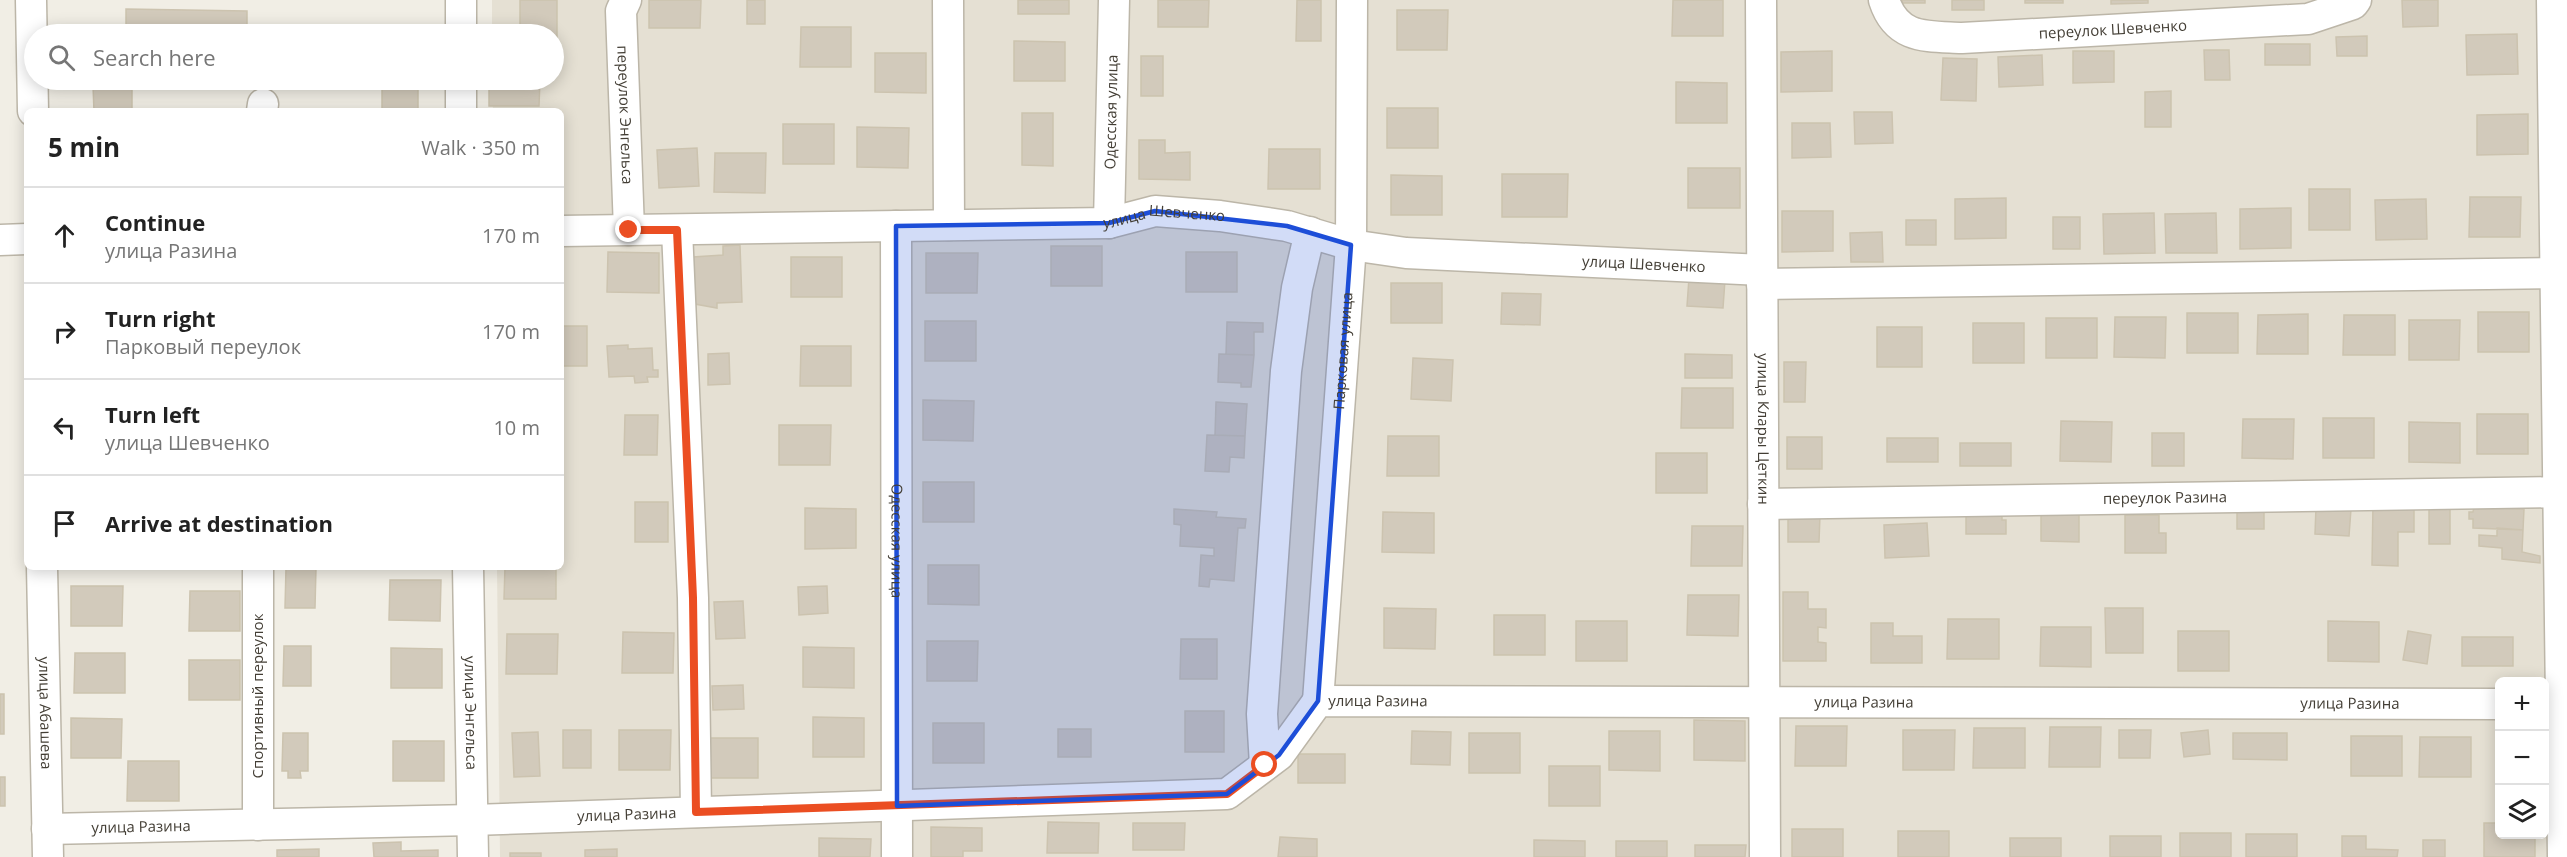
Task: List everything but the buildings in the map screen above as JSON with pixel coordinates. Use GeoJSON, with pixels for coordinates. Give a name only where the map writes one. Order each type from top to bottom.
{"type":"FeatureCollection","features":[{"type":"Feature","properties":{"kind":"street"},"geometry":{"type":"LineString","coordinates":[[31,0],[31,24]]}},
{"type":"Feature","properties":{"kind":"street"},"geometry":{"type":"LineString","coordinates":[[461,0],[461,24]]}},
{"type":"Feature","properties":{"kind":"street","name":"переулок Энгельса"},"geometry":{"type":"LineString","coordinates":[[626,0],[621,11],[629,230]]}},
{"type":"Feature","properties":{"kind":"street"},"geometry":{"type":"LineString","coordinates":[[948,0],[949,225]]}},
{"type":"Feature","properties":{"kind":"street","name":"Одесская улица"},"geometry":{"type":"LineString","coordinates":[[1109,223],[1114,0]]}},
{"type":"Feature","properties":{"kind":"street","name":"Парковая улица"},"geometry":{"type":"LineString","coordinates":[[1318,701],[1351,245],[1352,0]]}},
{"type":"Feature","properties":{"kind":"street","name":"улица Клары Цеткин"},"geometry":{"type":"LineString","coordinates":[[1761,0],[1765,857]]}},
{"type":"Feature","properties":{"kind":"street","name":"переулок Шевченко"},"geometry":{"type":"LineString","coordinates":[[1884,0],[1893,21],[1915,36],[1962,38],[2308,19],[2353,4],[2356,0]]}},
{"type":"Feature","properties":{"kind":"street"},"geometry":{"type":"LineString","coordinates":[[2552,0],[2561,273],[2563,492],[2557,704],[2563,857]]}},
{"type":"Feature","properties":{"kind":"street"},"geometry":{"type":"LineString","coordinates":[[33,90],[33,108]]}},
{"type":"Feature","properties":{"kind":"street"},"geometry":{"type":"LineString","coordinates":[[461,90],[461,108]]}},
{"type":"Feature","properties":{"kind":"street","name":"улица Шевченко"},"geometry":{"type":"LineString","coordinates":[[564,231],[1109,223],[1155,211],[1220,216],[1310,232],[1351,245],[1406,253],[1762,277],[2561,273]]}},
{"type":"Feature","properties":{"kind":"street","name":"Одесская улица"},"geometry":{"type":"LineString","coordinates":[[896,226],[897,857]]}},
{"type":"Feature","properties":{"kind":"street"},"geometry":{"type":"LineString","coordinates":[[677,230],[693,598],[696,812]]}},
{"type":"Feature","properties":{"kind":"street"},"geometry":{"type":"LineString","coordinates":[[1265,765],[1262,714],[1286,371],[1297,288],[1310,232]]}},
{"type":"Feature","properties":{"kind":"street"},"geometry":{"type":"LineString","coordinates":[[0,240],[24,239]]}},
{"type":"Feature","properties":{"kind":"street","name":"переулок Разина"},"geometry":{"type":"LineString","coordinates":[[1763,504],[2563,492]]}},
{"type":"Feature","properties":{"kind":"street","name":"улица Абашева"},"geometry":{"type":"LineString","coordinates":[[42,570],[47,843]]}},
{"type":"Feature","properties":{"kind":"street","name":"Спортивный переулок"},"geometry":{"type":"LineString","coordinates":[[258,570],[258,825]]}},
{"type":"Feature","properties":{"kind":"street","name":"улица Энгельса"},"geometry":{"type":"LineString","coordinates":[[468,570],[474,857]]}},
{"type":"Feature","properties":{"kind":"street","name":"улица Разина"},"geometry":{"type":"LineString","coordinates":[[47,843],[258,825],[473,820],[1227,794],[1279,755],[1318,701],[2495,704]]}},
{"type":"Feature","properties":{"kind":"highlighted area"},"geometry":{"type":"Polygon","coordinates":[[[1155,211],[1287,226],[1351,245],[1318,701],[1279,755],[1227,794],[897,806],[896,226],[1109,223],[1155,211]]]}},
{"type":"Feature","properties":{"kind":"shaded area"},"geometry":{"type":"Polygon","coordinates":[[[492,0],[2567,0],[2567,857],[500,857],[497,570],[564,570],[564,108],[493,108],[492,90],[564,90],[564,24],[492,24],[492,0]]]}},
{"type":"Feature","properties":{"kind":"route"},"geometry":{"type":"LineString","coordinates":[[629,230],[677,230],[693,598],[696,812],[1227,794],[1265,765]]}}]}
